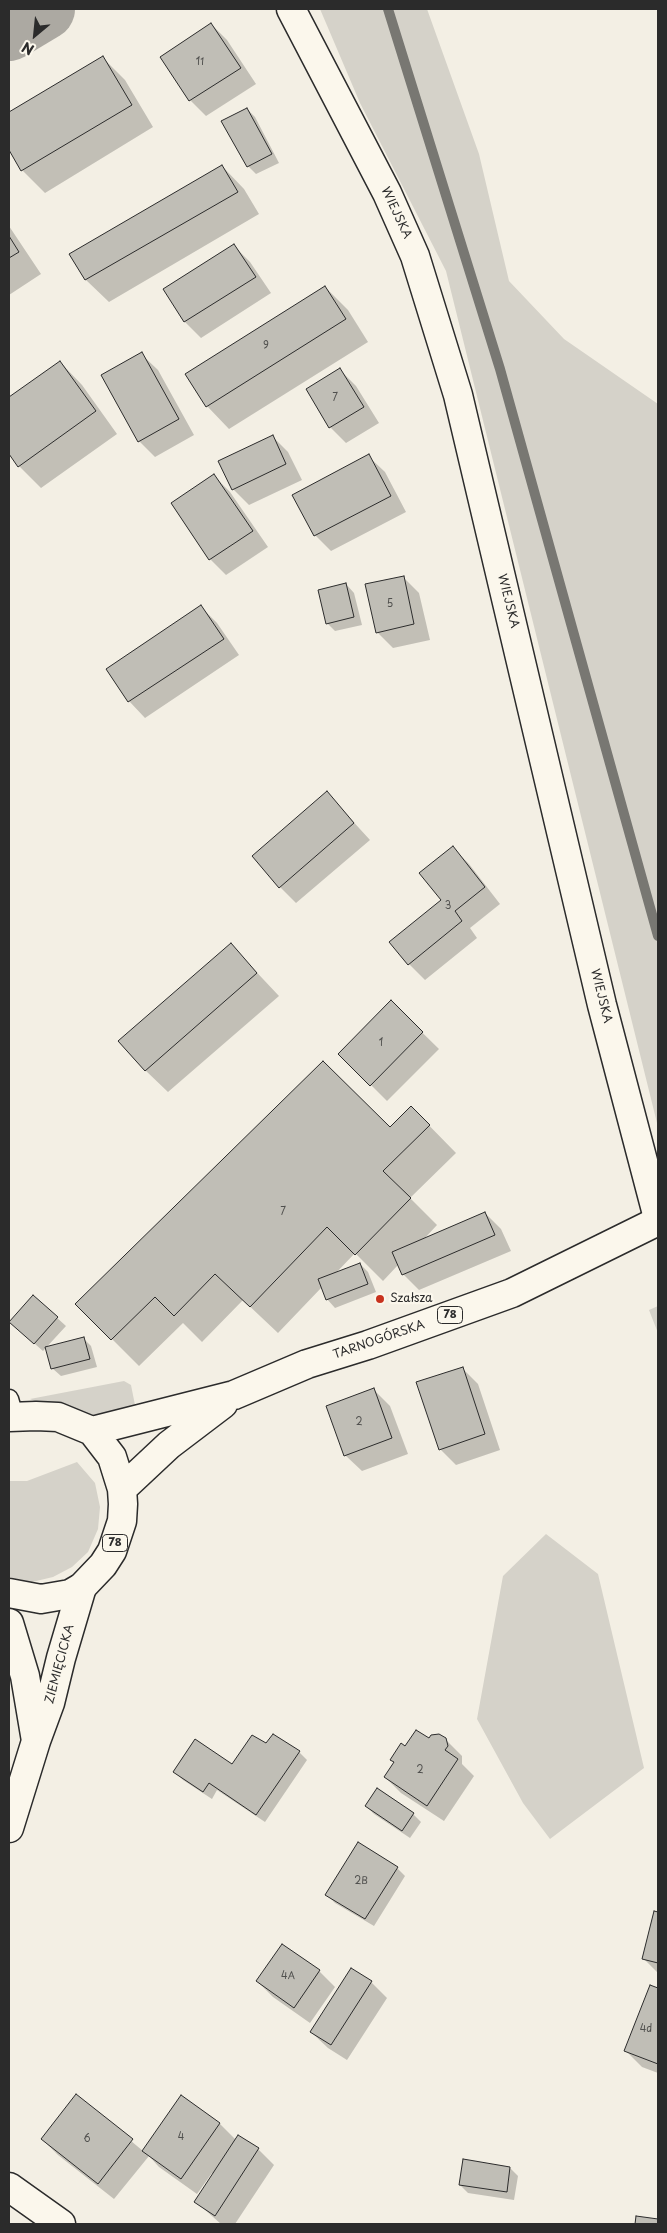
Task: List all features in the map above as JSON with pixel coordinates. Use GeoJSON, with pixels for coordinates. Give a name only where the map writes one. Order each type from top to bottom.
{"type":"FeatureCollection","features":[{"type":"Feature","properties":{"kind":"street","name":"WIEJSKA"},"geometry":{"type":"LineString","coordinates":[[291,9],[387,192],[415,256],[458,395],[602,1005],[658,1219]]}},
{"type":"Feature","properties":{"kind":"street","name":"TARNOGÓRSKA"},"geometry":{"type":"LineString","coordinates":[[92,1431],[234,1395],[307,1364],[512,1293],[658,1219]]}},
{"type":"Feature","properties":{"kind":"street","name":"TARNOGÓRSKA"},"geometry":{"type":"LineString","coordinates":[[122,1489],[169,1444],[234,1395]]}},
{"type":"Feature","properties":{"kind":"street","name":"78"},"geometry":{"type":"LineString","coordinates":[[9,1593],[41,1599],[70,1594],[82,1587],[103,1565],[118,1536],[122,1521],[122,1489],[112,1457],[92,1431],[75,1422],[10,1411]]}},
{"type":"Feature","properties":{"kind":"street","name":"ZIEMIĘCICKA"},"geometry":{"type":"LineString","coordinates":[[9,1828],[50,1703],[82,1587]]}},
{"type":"Feature","properties":{"kind":"street","name":"ZIEMIĘCICKA"},"geometry":{"type":"LineString","coordinates":[[9,1623],[25,1676],[36,1741]]}},
{"type":"Feature","properties":{"kind":"street"},"geometry":{"type":"LineString","coordinates":[[9,2187],[61,2224]]}},
{"type":"Feature","properties":{"kind":"shaded area"},"geometry":{"type":"Polygon","coordinates":[[[320,9],[427,9],[479,154],[509,281],[564,339],[658,404],[658,1127],[446,271],[360,103],[320,9]]]}},
{"type":"Feature","properties":{"kind":"shaded area"},"geometry":{"type":"Polygon","coordinates":[[[658,1306],[658,1333],[649,1310],[658,1306]]]}},
{"type":"Feature","properties":{"kind":"shaded area"},"geometry":{"type":"Polygon","coordinates":[[[124,1381],[131,1385],[136,1410],[101,1415],[75,1413],[43,1405],[30,1399],[124,1381]]]}},
{"type":"Feature","properties":{"kind":"shaded area"},"geometry":{"type":"Polygon","coordinates":[[[77,1462],[95,1483],[100,1507],[98,1529],[88,1552],[72,1567],[53,1577],[32,1582],[9,1577],[9,1481],[27,1481],[77,1462]]]}},
{"type":"Feature","properties":{"kind":"shaded area"},"geometry":{"type":"Polygon","coordinates":[[[546,1534],[598,1574],[644,1768],[550,1839],[523,1803],[477,1719],[503,1576],[546,1534]]]}},
{"type":"Feature","properties":{"kind":"building"},"geometry":{"type":"Polygon","coordinates":[[[211,23],[241,68],[189,101],[160,57],[211,23]]]}},
{"type":"Feature","properties":{"kind":"building"},"geometry":{"type":"Polygon","coordinates":[[[103,56],[132,105],[21,171],[9,150],[9,112],[103,56]]]}},
{"type":"Feature","properties":{"kind":"building"},"geometry":{"type":"Polygon","coordinates":[[[247,108],[272,154],[247,167],[221,121],[247,108]]]}},
{"type":"Feature","properties":{"kind":"building"},"geometry":{"type":"Polygon","coordinates":[[[222,165],[238,192],[85,280],[69,254],[222,165]]]}},
{"type":"Feature","properties":{"kind":"building"},"geometry":{"type":"Polygon","coordinates":[[[9,236],[19,252],[9,258],[9,236]]]}},
{"type":"Feature","properties":{"kind":"building"},"geometry":{"type":"Polygon","coordinates":[[[234,244],[256,277],[184,322],[163,289],[234,244]]]}},
{"type":"Feature","properties":{"kind":"building"},"geometry":{"type":"Polygon","coordinates":[[[325,286],[346,319],[206,407],[185,374],[325,286]]]}},
{"type":"Feature","properties":{"kind":"building"},"geometry":{"type":"Polygon","coordinates":[[[142,352],[179,419],[138,442],[101,375],[142,352]]]}},
{"type":"Feature","properties":{"kind":"building"},"geometry":{"type":"Polygon","coordinates":[[[60,361],[96,411],[18,467],[9,454],[9,397],[60,361]]]}},
{"type":"Feature","properties":{"kind":"building"},"geometry":{"type":"Polygon","coordinates":[[[340,368],[364,407],[329,428],[306,389],[340,368]]]}},
{"type":"Feature","properties":{"kind":"building"},"geometry":{"type":"Polygon","coordinates":[[[273,435],[286,464],[232,490],[218,461],[273,435]]]}},
{"type":"Feature","properties":{"kind":"building"},"geometry":{"type":"Polygon","coordinates":[[[369,454],[391,496],[314,536],[292,495],[369,454]]]}},
{"type":"Feature","properties":{"kind":"building"},"geometry":{"type":"Polygon","coordinates":[[[214,474],[253,531],[209,560],[171,503],[214,474]]]}},
{"type":"Feature","properties":{"kind":"building"},"geometry":{"type":"Polygon","coordinates":[[[404,576],[414,624],[376,633],[365,584],[404,576]]]}},
{"type":"Feature","properties":{"kind":"building"},"geometry":{"type":"Polygon","coordinates":[[[346,583],[354,617],[326,624],[318,590],[346,583]]]}},
{"type":"Feature","properties":{"kind":"building"},"geometry":{"type":"Polygon","coordinates":[[[201,605],[224,639],[128,702],[106,669],[201,605]]]}},
{"type":"Feature","properties":{"kind":"building"},"geometry":{"type":"Polygon","coordinates":[[[327,791],[354,823],[279,888],[252,856],[327,791]]]}},
{"type":"Feature","properties":{"kind":"building"},"geometry":{"type":"Polygon","coordinates":[[[453,846],[485,887],[455,911],[462,921],[408,965],[389,942],[441,900],[419,873],[453,846]]]}},
{"type":"Feature","properties":{"kind":"building"},"geometry":{"type":"Polygon","coordinates":[[[231,943],[257,973],[145,1071],[118,1041],[231,943]]]}},
{"type":"Feature","properties":{"kind":"building"},"geometry":{"type":"Polygon","coordinates":[[[391,1000],[423,1032],[370,1086],[338,1054],[391,1000]]]}},
{"type":"Feature","properties":{"kind":"building"},"geometry":{"type":"Polygon","coordinates":[[[323,1061],[390,1127],[411,1106],[430,1125],[383,1171],[411,1198],[355,1255],[327,1227],[250,1307],[215,1274],[174,1316],[155,1297],[111,1340],[75,1304],[323,1061]]]}},
{"type":"Feature","properties":{"kind":"building"},"geometry":{"type":"Polygon","coordinates":[[[485,1212],[495,1235],[402,1275],[392,1252],[485,1212]]]}},
{"type":"Feature","properties":{"kind":"building"},"geometry":{"type":"Polygon","coordinates":[[[360,1263],[368,1284],[326,1300],[318,1279],[360,1263]]]}},
{"type":"Feature","properties":{"kind":"building"},"geometry":{"type":"Polygon","coordinates":[[[33,1295],[58,1317],[34,1344],[9,1322],[33,1295]]]}},
{"type":"Feature","properties":{"kind":"building"},"geometry":{"type":"Polygon","coordinates":[[[84,1337],[90,1359],[51,1369],[45,1347],[84,1337]]]}},
{"type":"Feature","properties":{"kind":"building"},"geometry":{"type":"Polygon","coordinates":[[[463,1367],[485,1434],[439,1450],[416,1382],[463,1367]]]}},
{"type":"Feature","properties":{"kind":"building"},"geometry":{"type":"Polygon","coordinates":[[[374,1388],[392,1438],[344,1456],[326,1406],[374,1388]]]}},
{"type":"Feature","properties":{"kind":"building"},"geometry":{"type":"Polygon","coordinates":[[[416,1730],[429,1738],[431,1735],[439,1734],[446,1738],[448,1746],[445,1750],[458,1759],[427,1806],[384,1777],[394,1762],[390,1760],[401,1743],[405,1746],[416,1730]]]}},
{"type":"Feature","properties":{"kind":"building"},"geometry":{"type":"Polygon","coordinates":[[[273,1734],[300,1751],[256,1815],[209,1783],[203,1792],[173,1772],[195,1739],[232,1764],[252,1735],[266,1743],[273,1734]]]}},
{"type":"Feature","properties":{"kind":"building"},"geometry":{"type":"Polygon","coordinates":[[[377,1788],[414,1813],[402,1831],[365,1806],[377,1788]]]}},
{"type":"Feature","properties":{"kind":"building"},"geometry":{"type":"Polygon","coordinates":[[[358,1842],[398,1867],[365,1919],[325,1895],[358,1842]]]}},
{"type":"Feature","properties":{"kind":"building"},"geometry":{"type":"Polygon","coordinates":[[[654,1911],[658,1912],[658,1963],[642,1959],[654,1911]]]}},
{"type":"Feature","properties":{"kind":"building"},"geometry":{"type":"Polygon","coordinates":[[[282,1944],[320,1970],[294,2008],[256,1981],[282,1944]]]}},
{"type":"Feature","properties":{"kind":"building"},"geometry":{"type":"Polygon","coordinates":[[[351,1968],[372,1981],[331,2045],[310,2032],[351,1968]]]}},
{"type":"Feature","properties":{"kind":"building"},"geometry":{"type":"Polygon","coordinates":[[[650,1985],[658,1988],[658,2064],[624,2051],[650,1985]]]}},
{"type":"Feature","properties":{"kind":"building"},"geometry":{"type":"Polygon","coordinates":[[[76,2094],[133,2139],[98,2184],[41,2139],[76,2094]]]}},
{"type":"Feature","properties":{"kind":"building"},"geometry":{"type":"Polygon","coordinates":[[[181,2095],[220,2123],[181,2179],[142,2151],[181,2095]]]}},
{"type":"Feature","properties":{"kind":"building"},"geometry":{"type":"Polygon","coordinates":[[[238,2135],[259,2148],[215,2216],[194,2202],[238,2135]]]}},
{"type":"Feature","properties":{"kind":"building"},"geometry":{"type":"Polygon","coordinates":[[[463,2159],[510,2167],[507,2192],[459,2185],[463,2159]]]}},
{"type":"Feature","properties":{"kind":"building"},"geometry":{"type":"Polygon","coordinates":[[[636,2216],[658,2219],[658,2224],[635,2224],[636,2216]]]}},
{"type":"Feature","properties":{"kind":"waterway"},"geometry":{"type":"LineString","coordinates":[[9,30],[44,9]]}},
{"type":"Feature","properties":{"kind":"waterway"},"geometry":{"type":"LineString","coordinates":[[388,9],[500,369],[658,936]]}},
{"type":"Feature","properties":{"kind":"place","name":"Szałsza"},"geometry":{"type":"Point","coordinates":[380,1299]}}]}
